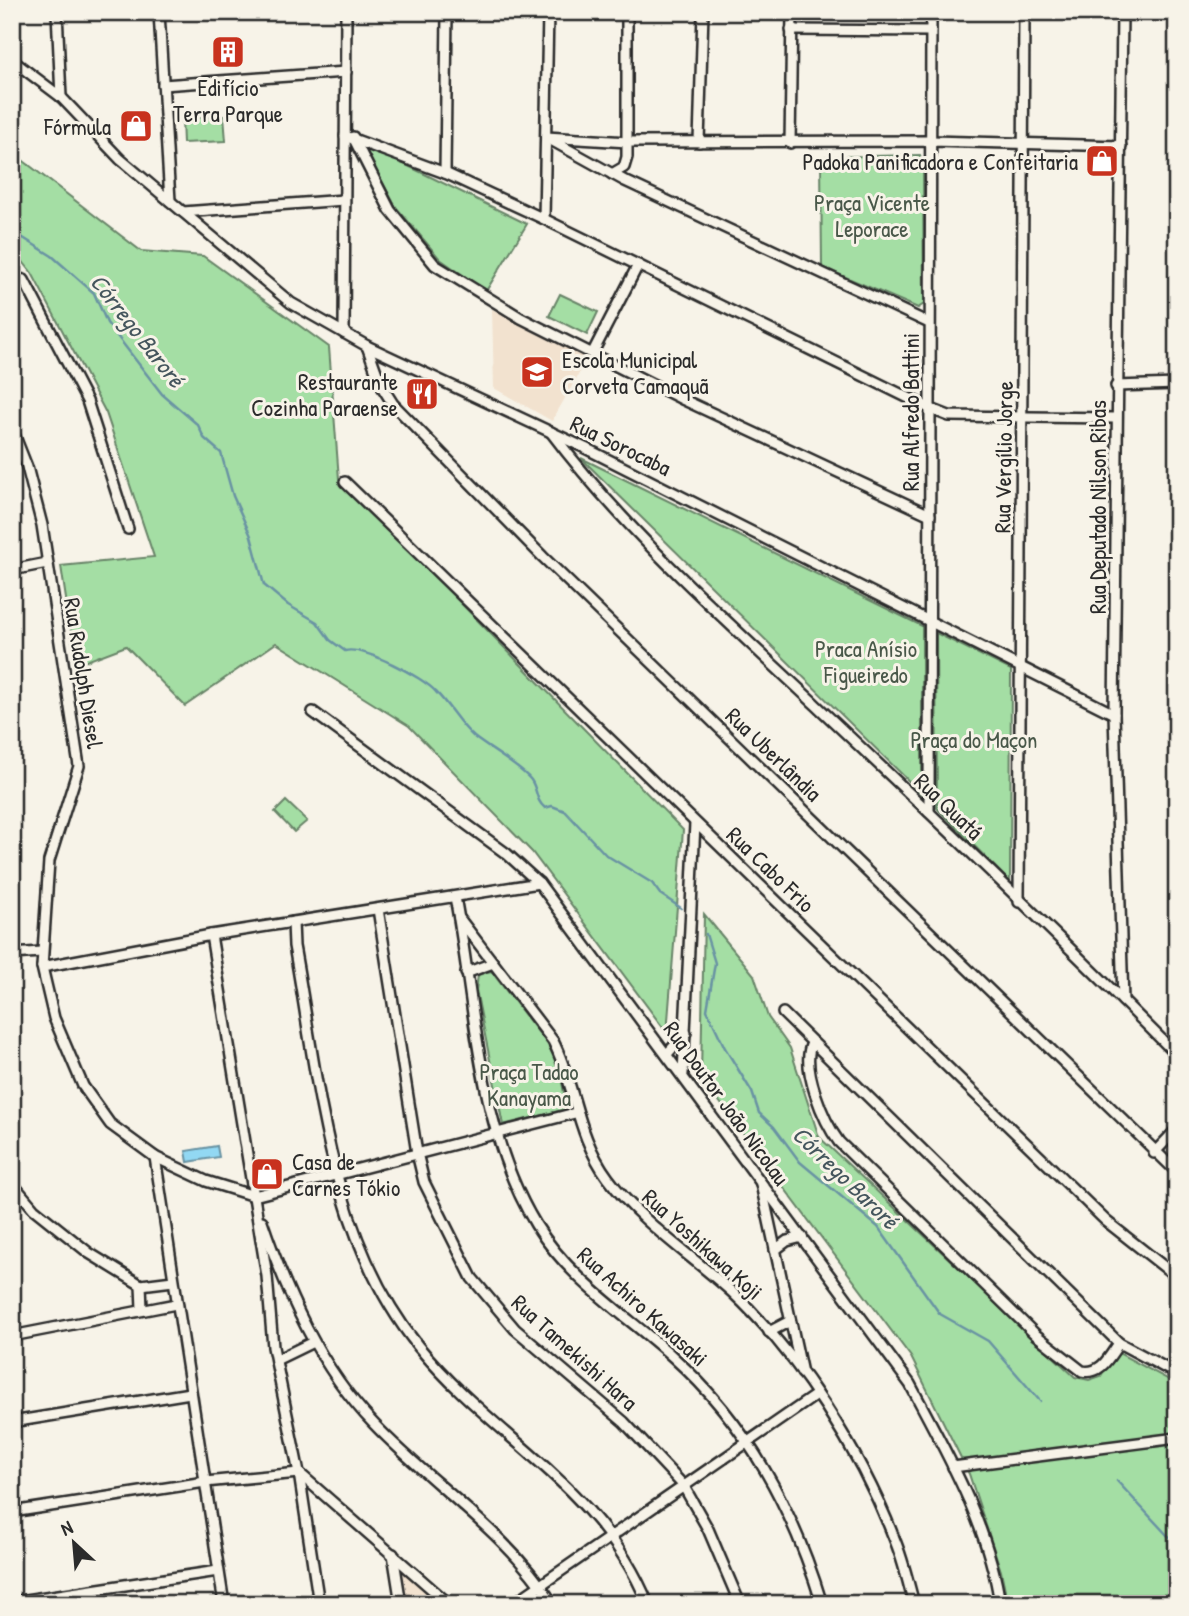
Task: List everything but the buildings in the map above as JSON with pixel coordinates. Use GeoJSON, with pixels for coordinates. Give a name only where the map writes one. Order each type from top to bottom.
{"type":"FeatureCollection","features":[{"type":"Feature","properties":{"kind":"street"},"geometry":{"type":"LineString","coordinates":[[57,12],[61,97]]}},
{"type":"Feature","properties":{"kind":"street"},"geometry":{"type":"LineString","coordinates":[[159,12],[170,201]]}},
{"type":"Feature","properties":{"kind":"street"},"geometry":{"type":"LineString","coordinates":[[344,332],[344,200],[349,136],[346,12]]}},
{"type":"Feature","properties":{"kind":"street"},"geometry":{"type":"LineString","coordinates":[[445,173],[447,12]]}},
{"type":"Feature","properties":{"kind":"street"},"geometry":{"type":"LineString","coordinates":[[544,219],[548,12]]}},
{"type":"Feature","properties":{"kind":"street"},"geometry":{"type":"LineString","coordinates":[[612,174],[624,167],[628,142],[627,12]]}},
{"type":"Feature","properties":{"kind":"street"},"geometry":{"type":"LineString","coordinates":[[699,142],[703,12]]}},
{"type":"Feature","properties":{"kind":"street"},"geometry":{"type":"LineString","coordinates":[[790,143],[792,12]]}},
{"type":"Feature","properties":{"kind":"street","name":"Rua Alfredo Battini"},"geometry":{"type":"LineString","coordinates":[[929,812],[932,12]]}},
{"type":"Feature","properties":{"kind":"street","name":"Rua Vergílio Jorge"},"geometry":{"type":"LineString","coordinates":[[1019,902],[1019,665],[1024,418],[1024,12]]}},
{"type":"Feature","properties":{"kind":"street","name":"Rua Deputado Nilson Ribas"},"geometry":{"type":"LineString","coordinates":[[1122,12],[1115,418],[1117,589],[1114,714],[1123,1001]]}},
{"type":"Feature","properties":{"kind":"street"},"geometry":{"type":"LineString","coordinates":[[791,30],[931,32]]}},
{"type":"Feature","properties":{"kind":"street","name":"Rua Sorocaba"},"geometry":{"type":"LineString","coordinates":[[12,60],[61,97],[120,159],[291,303],[368,346],[585,448],[1114,714]]}},
{"type":"Feature","properties":{"kind":"street"},"geometry":{"type":"LineString","coordinates":[[163,85],[346,72]]}},
{"type":"Feature","properties":{"kind":"street"},"geometry":{"type":"LineString","coordinates":[[349,136],[445,173],[544,219],[930,409],[950,415],[1115,418]]}},
{"type":"Feature","properties":{"kind":"street"},"geometry":{"type":"LineString","coordinates":[[349,136],[390,210],[435,265],[521,318],[592,354],[930,515]]}},
{"type":"Feature","properties":{"kind":"street"},"geometry":{"type":"LineString","coordinates":[[546,137],[628,142],[931,141],[1121,146]]}},
{"type":"Feature","properties":{"kind":"street"},"geometry":{"type":"LineString","coordinates":[[546,137],[612,174],[929,323]]}},
{"type":"Feature","properties":{"kind":"street"},"geometry":{"type":"LineString","coordinates":[[183,212],[344,200]]}},
{"type":"Feature","properties":{"kind":"street"},"geometry":{"type":"LineString","coordinates":[[592,354],[638,265]]}},
{"type":"Feature","properties":{"kind":"street"},"geometry":{"type":"LineString","coordinates":[[12,278],[24,281],[87,401],[128,529]]}},
{"type":"Feature","properties":{"kind":"street","name":"Rua Uberlândia"},"geometry":{"type":"LineString","coordinates":[[368,346],[381,385],[402,413],[543,557],[1154,1153],[1177,1172]]}},
{"type":"Feature","properties":{"kind":"street"},"geometry":{"type":"LineString","coordinates":[[1116,386],[1177,384]]}},
{"type":"Feature","properties":{"kind":"street","name":"Rua Rudolph Diesel"},"geometry":{"type":"LineString","coordinates":[[12,429],[27,467],[42,525],[79,766],[49,861],[41,952],[54,1018],[83,1086],[110,1124],[155,1157],[206,1181],[254,1196]]}},
{"type":"Feature","properties":{"kind":"street","name":"Rua Quatá"},"geometry":{"type":"LineString","coordinates":[[550,431],[572,459],[690,586],[929,812],[1177,1055]]}},
{"type":"Feature","properties":{"kind":"street"},"geometry":{"type":"LineString","coordinates":[[572,459],[585,448]]}},
{"type":"Feature","properties":{"kind":"street","name":"Rua Cabo Frio"},"geometry":{"type":"LineString","coordinates":[[345,482],[1106,1221],[1177,1277]]}},
{"type":"Feature","properties":{"kind":"street"},"geometry":{"type":"LineString","coordinates":[[12,570],[47,564]]}},
{"type":"Feature","properties":{"kind":"street","name":"Rua Doutor João Nicolau"},"geometry":{"type":"LineString","coordinates":[[313,712],[507,854],[539,883],[910,1384],[953,1467],[985,1546],[1000,1604]]}},
{"type":"Feature","properties":{"kind":"street"},"geometry":{"type":"LineString","coordinates":[[683,1074],[695,823]]}},
{"type":"Feature","properties":{"kind":"street"},"geometry":{"type":"LineString","coordinates":[[42,967],[211,935],[539,883]]}},
{"type":"Feature","properties":{"kind":"street","name":"Rua Achiro Kawasaki"},"geometry":{"type":"LineString","coordinates":[[455,897],[466,973],[496,1133],[514,1184],[537,1226],[568,1268],[673,1357],[711,1394],[750,1442],[805,1550],[822,1604]]}},
{"type":"Feature","properties":{"kind":"street","name":"Rua Tamekishi Hara"},"geometry":{"type":"LineString","coordinates":[[378,909],[416,1153],[424,1182],[472,1278],[515,1329],[624,1422],[683,1485],[708,1529],[740,1604]]}},
{"type":"Feature","properties":{"kind":"street","name":"Rua Yoshikawa Koji"},"geometry":{"type":"LineString","coordinates":[[459,918],[553,1041],[564,1063],[575,1113],[606,1176],[636,1213],[733,1294],[769,1332],[816,1395],[867,1477],[895,1540],[914,1604]]}},
{"type":"Feature","properties":{"kind":"street"},"geometry":{"type":"LineString","coordinates":[[293,922],[294,946],[335,1174],[362,1252],[387,1299],[417,1344],[476,1408],[563,1480],[612,1535],[638,1578],[648,1604]]}},
{"type":"Feature","properties":{"kind":"street"},"geometry":{"type":"LineString","coordinates":[[211,935],[267,1276],[276,1360],[299,1473],[318,1604]]}},
{"type":"Feature","properties":{"kind":"street"},"geometry":{"type":"LineString","coordinates":[[12,954],[41,952]]}},
{"type":"Feature","properties":{"kind":"street"},"geometry":{"type":"LineString","coordinates":[[466,973],[493,963]]}},
{"type":"Feature","properties":{"kind":"street"},"geometry":{"type":"LineString","coordinates":[[783,1013],[1119,1343],[1177,1374]]}},
{"type":"Feature","properties":{"kind":"street"},"geometry":{"type":"LineString","coordinates":[[667,1054],[687,1031]]}},
{"type":"Feature","properties":{"kind":"street"},"geometry":{"type":"LineString","coordinates":[[812,1043],[808,1059],[821,1113],[839,1142],[1016,1316],[1082,1371],[1090,1373],[1099,1369],[1119,1343]]}},
{"type":"Feature","properties":{"kind":"street"},"geometry":{"type":"LineString","coordinates":[[254,1196],[575,1113]]}},
{"type":"Feature","properties":{"kind":"street"},"geometry":{"type":"LineString","coordinates":[[1154,1153],[1177,1129]]}},
{"type":"Feature","properties":{"kind":"street"},"geometry":{"type":"LineString","coordinates":[[155,1157],[224,1604]]}},
{"type":"Feature","properties":{"kind":"street"},"geometry":{"type":"LineString","coordinates":[[761,1182],[804,1378]]}},
{"type":"Feature","properties":{"kind":"street"},"geometry":{"type":"LineString","coordinates":[[12,1183],[34,1209],[89,1253],[141,1285],[173,1281]]}},
{"type":"Feature","properties":{"kind":"street"},"geometry":{"type":"LineString","coordinates":[[254,1196],[279,1272],[313,1342],[372,1423],[494,1531],[540,1584],[553,1604]]}},
{"type":"Feature","properties":{"kind":"street"},"geometry":{"type":"LineString","coordinates":[[775,1250],[787,1241],[802,1237]]}},
{"type":"Feature","properties":{"kind":"street"},"geometry":{"type":"LineString","coordinates":[[267,1276],[279,1272]]}},
{"type":"Feature","properties":{"kind":"street"},"geometry":{"type":"LineString","coordinates":[[141,1285],[142,1309]]}},
{"type":"Feature","properties":{"kind":"street"},"geometry":{"type":"LineString","coordinates":[[13,1335],[176,1304]]}},
{"type":"Feature","properties":{"kind":"street"},"geometry":{"type":"LineString","coordinates":[[769,1332],[790,1321]]}},
{"type":"Feature","properties":{"kind":"street"},"geometry":{"type":"LineString","coordinates":[[276,1360],[313,1342]]}},
{"type":"Feature","properties":{"kind":"street"},"geometry":{"type":"LineString","coordinates":[[12,1422],[190,1394]]}},
{"type":"Feature","properties":{"kind":"street"},"geometry":{"type":"LineString","coordinates":[[513,1604],[816,1395]]}},
{"type":"Feature","properties":{"kind":"street"},"geometry":{"type":"LineString","coordinates":[[953,1467],[1177,1438]]}},
{"type":"Feature","properties":{"kind":"street"},"geometry":{"type":"LineString","coordinates":[[12,1512],[205,1482],[299,1473],[449,1604]]}},
{"type":"Feature","properties":{"kind":"street"},"geometry":{"type":"LineString","coordinates":[[393,1553],[401,1604]]}},
{"type":"Feature","properties":{"kind":"street"},"geometry":{"type":"LineString","coordinates":[[12,1602],[218,1571]]}},
{"type":"Feature","properties":{"kind":"shaded area","name":"Escola Municipal Corveta Camaquã"},"geometry":{"type":"Polygon","coordinates":[[[492,309],[589,356],[552,421],[494,388],[492,309]]]}},
{"type":"Feature","properties":{"kind":"shaded area"},"geometry":{"type":"Polygon","coordinates":[[[406,1573],[442,1604],[408,1604],[403,1574],[406,1573]]]}},
{"type":"Feature","properties":{"kind":"green space"},"geometry":{"type":"Polygon","coordinates":[[[224,116],[226,141],[183,143],[182,119],[224,116]]]}},
{"type":"Feature","properties":{"kind":"green space"},"geometry":{"type":"Polygon","coordinates":[[[361,143],[527,224],[486,291],[440,259],[396,207],[361,143]]]}},
{"type":"Feature","properties":{"kind":"green space"},"geometry":{"type":"Polygon","coordinates":[[[12,152],[141,251],[203,256],[329,347],[339,479],[683,830],[667,1033],[532,852],[409,726],[276,643],[185,706],[126,646],[76,665],[61,566],[154,557],[106,413],[32,273],[12,248],[12,152]]]}},
{"type":"Feature","properties":{"kind":"green space","name":"Praça Vicente Leporace"},"geometry":{"type":"Polygon","coordinates":[[[920,155],[923,165],[924,304],[918,308],[822,267],[821,157],[920,155]]]}},
{"type":"Feature","properties":{"kind":"green space"},"geometry":{"type":"Polygon","coordinates":[[[560,294],[598,312],[587,335],[549,316],[560,294]]]}},
{"type":"Feature","properties":{"kind":"green space","name":"Praca Anísio Figueiredo"},"geometry":{"type":"Polygon","coordinates":[[[581,458],[922,626],[922,794],[581,458]]]}},
{"type":"Feature","properties":{"kind":"green space","name":"Praça do Maçon"},"geometry":{"type":"Polygon","coordinates":[[[936,633],[1011,670],[1010,882],[937,808],[936,633]]]}},
{"type":"Feature","properties":{"kind":"green space"},"geometry":{"type":"Polygon","coordinates":[[[286,801],[307,821],[294,832],[275,812],[286,801]]]}},
{"type":"Feature","properties":{"kind":"green space"},"geometry":{"type":"Polygon","coordinates":[[[704,914],[754,975],[768,1017],[790,1048],[819,1137],[1075,1377],[1089,1380],[1101,1376],[1115,1351],[1177,1384],[1177,1604],[1008,1604],[1001,1571],[969,1474],[911,1357],[701,1077],[704,914]]]}},
{"type":"Feature","properties":{"kind":"green space","name":"Praça Tadao Kanayama"},"geometry":{"type":"Polygon","coordinates":[[[491,971],[548,1045],[559,1066],[567,1109],[503,1125],[476,990],[478,975],[491,971]]]}},
{"type":"Feature","properties":{"kind":"water"},"geometry":{"type":"Polygon","coordinates":[[[217,1146],[219,1157],[188,1162],[186,1151],[217,1146]]]}},
{"type":"Feature","properties":{"kind":"waterway","name":"Córrego Baroré"},"geometry":{"type":"LineString","coordinates":[[12,231],[52,256],[94,293],[107,323],[162,394],[198,425],[204,438],[221,453],[233,496],[251,536],[264,585],[288,605],[317,622],[330,640],[345,651],[365,653],[378,658],[429,686],[474,737],[531,780],[545,808],[552,806],[565,811],[606,855],[652,883],[660,894],[681,908]]}},
{"type":"Feature","properties":{"kind":"waterway","name":"Córrego Baroré"},"geometry":{"type":"LineString","coordinates":[[706,934],[715,963],[707,1010],[725,1048],[752,1092],[759,1113],[774,1127],[800,1162],[878,1227],[940,1314],[988,1341],[1040,1401]]}},
{"type":"Feature","properties":{"kind":"waterway","name":"Córrego Baroré"},"geometry":{"type":"LineString","coordinates":[[1117,1481],[1168,1536],[1177,1540]]}},
{"type":"Feature","properties":{"kind":"waterway"},"geometry":{"type":"LineString","coordinates":[[1170,1604],[1177,1596]]}},
{"type":"Feature","properties":{"kind":"place","name":"Edifício Terra Parque"},"geometry":{"type":"Point","coordinates":[228,52]}},
{"type":"Feature","properties":{"kind":"place","name":"Fórmula"},"geometry":{"type":"Point","coordinates":[136,126]}},
{"type":"Feature","properties":{"kind":"place","name":"Padoka Panificadora e Confeitaria"},"geometry":{"type":"Point","coordinates":[1102,161]}},
{"type":"Feature","properties":{"kind":"place","name":"Escola Municipal Corveta Camaquã"},"geometry":{"type":"Point","coordinates":[537,372]}},
{"type":"Feature","properties":{"kind":"place","name":"Restaurante Cozinha Paraense"},"geometry":{"type":"Point","coordinates":[422,394]}},
{"type":"Feature","properties":{"kind":"place","name":"Casa de Carnes Tókio"},"geometry":{"type":"Point","coordinates":[267,1174]}}]}
